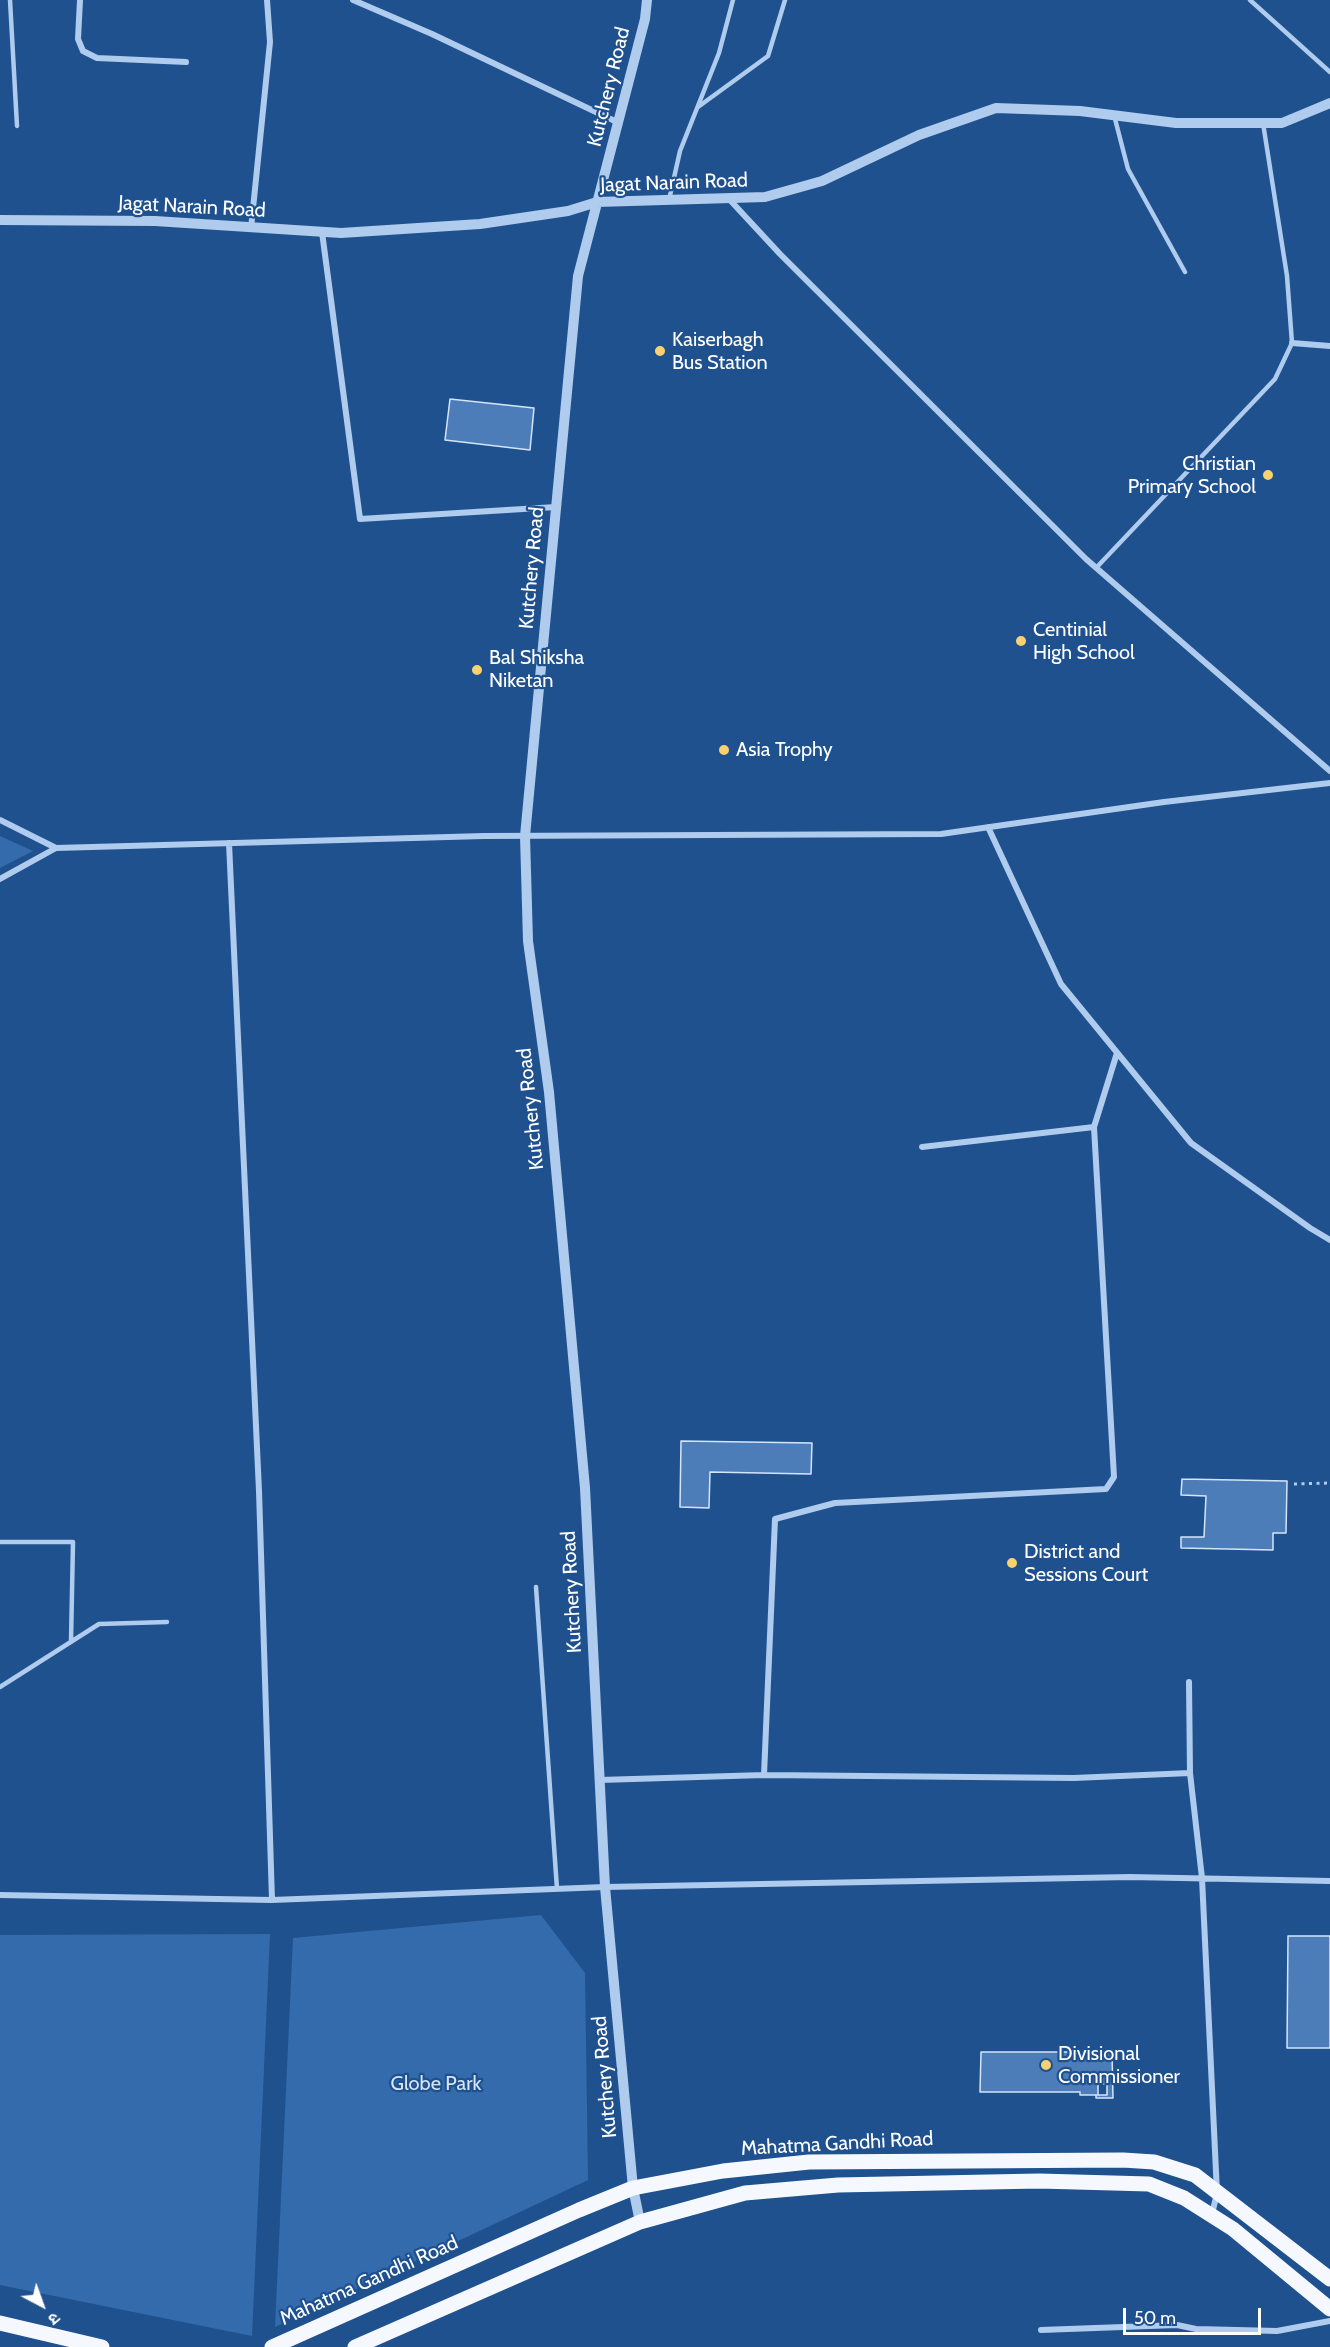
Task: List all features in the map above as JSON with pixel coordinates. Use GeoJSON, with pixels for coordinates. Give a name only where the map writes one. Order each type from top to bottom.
{"type":"FeatureCollection","features":[{"type":"Feature","properties":{"kind":"main road"},"geometry":{"type":"LineString","coordinates":[[969,2160],[972,2182]]}},
{"type":"Feature","properties":{"kind":"main road","name":"Mahatma Gandhi Road"},"geometry":{"type":"LineString","coordinates":[[272,2347],[633,2188],[723,2171],[809,2162],[1124,2160],[1154,2162],[1195,2175],[1330,2279]]}},
{"type":"Feature","properties":{"kind":"main road","name":"Mahatma Gandhi Road"},"geometry":{"type":"LineString","coordinates":[[355,2347],[640,2222],[745,2193],[838,2185],[972,2182],[1149,2184],[1184,2198],[1233,2229],[1330,2309]]}},
{"type":"Feature","properties":{"kind":"main road"},"geometry":{"type":"LineString","coordinates":[[0,2323],[102,2347]]}},
{"type":"Feature","properties":{"kind":"street"},"geometry":{"type":"LineString","coordinates":[[80,0],[78,39],[83,51],[97,58],[186,62]]}},
{"type":"Feature","properties":{"kind":"street"},"geometry":{"type":"LineString","coordinates":[[251,228],[270,42],[267,0]]}},
{"type":"Feature","properties":{"kind":"street"},"geometry":{"type":"LineString","coordinates":[[353,0],[432,34],[619,123]]}},
{"type":"Feature","properties":{"kind":"street","name":"Kutchery Road"},"geometry":{"type":"LineString","coordinates":[[640,2222],[633,2188],[605,1887],[585,1488],[549,1092],[528,941],[525,836],[578,276],[645,19],[647,0]]}},
{"type":"Feature","properties":{"kind":"street","name":"Jagat Narain Road"},"geometry":{"type":"LineString","coordinates":[[0,220],[156,221],[341,233],[480,224],[568,211],[597,202],[765,197],[822,181],[919,135],[996,108],[1080,111],[1176,123],[1282,123],[1330,103]]}},
{"type":"Feature","properties":{"kind":"street"},"geometry":{"type":"LineString","coordinates":[[728,199],[780,254],[1096,568],[1330,771]]}},
{"type":"Feature","properties":{"kind":"street"},"geometry":{"type":"LineString","coordinates":[[322,232],[360,519],[556,507]]}},
{"type":"Feature","properties":{"kind":"street"},"geometry":{"type":"LineString","coordinates":[[1292,343],[1330,346]]}},
{"type":"Feature","properties":{"kind":"street"},"geometry":{"type":"LineString","coordinates":[[0,879],[56,848],[525,836],[941,834],[1164,802],[1330,783]]}},
{"type":"Feature","properties":{"kind":"street"},"geometry":{"type":"LineString","coordinates":[[0,820],[56,848]]}},
{"type":"Feature","properties":{"kind":"street"},"geometry":{"type":"LineString","coordinates":[[988,827],[1061,984],[1191,1143],[1330,1240]]}},
{"type":"Feature","properties":{"kind":"street"},"geometry":{"type":"LineString","coordinates":[[229,843],[258,1479],[272,1900]]}},
{"type":"Feature","properties":{"kind":"street"},"geometry":{"type":"LineString","coordinates":[[764,1775],[775,1519],[835,1503],[1106,1490],[1114,1477],[1094,1127],[1117,1053]]}},
{"type":"Feature","properties":{"kind":"street"},"geometry":{"type":"LineString","coordinates":[[922,1147],[1094,1127]]}},
{"type":"Feature","properties":{"kind":"street"},"geometry":{"type":"LineString","coordinates":[[1189,1682],[1190,1773],[1202,1878],[1217,2193],[1212,2215]]}},
{"type":"Feature","properties":{"kind":"street"},"geometry":{"type":"LineString","coordinates":[[600,1780],[764,1775],[1074,1778],[1190,1773]]}},
{"type":"Feature","properties":{"kind":"street"},"geometry":{"type":"LineString","coordinates":[[0,1895],[272,1900],[605,1887],[1118,1877],[1330,1881]]}},
{"type":"Feature","properties":{"kind":"street"},"geometry":{"type":"LineString","coordinates":[[1041,2330],[1177,2325],[1196,2329],[1277,2331],[1330,2322]]}},
{"type":"Feature","properties":{"kind":"lane"},"geometry":{"type":"LineString","coordinates":[[10,0],[17,126]]}},
{"type":"Feature","properties":{"kind":"lane"},"geometry":{"type":"LineString","coordinates":[[669,200],[680,151],[719,53],[733,0]]}},
{"type":"Feature","properties":{"kind":"lane"},"geometry":{"type":"LineString","coordinates":[[698,108],[768,56],[785,0]]}},
{"type":"Feature","properties":{"kind":"lane"},"geometry":{"type":"LineString","coordinates":[[1250,0],[1330,72]]}},
{"type":"Feature","properties":{"kind":"lane"},"geometry":{"type":"LineString","coordinates":[[1114,115],[1128,169],[1185,272]]}},
{"type":"Feature","properties":{"kind":"lane"},"geometry":{"type":"LineString","coordinates":[[1096,568],[1275,380],[1292,343],[1287,276],[1263,123]]}},
{"type":"Feature","properties":{"kind":"lane"},"geometry":{"type":"LineString","coordinates":[[0,1542],[73,1542],[70,1642]]}},
{"type":"Feature","properties":{"kind":"lane"},"geometry":{"type":"LineString","coordinates":[[536,1587],[556,1889]]}},
{"type":"Feature","properties":{"kind":"lane"},"geometry":{"type":"LineString","coordinates":[[0,1687],[99,1624],[167,1622]]}},
{"type":"Feature","properties":{"kind":"path"},"geometry":{"type":"LineString","coordinates":[[1294,1484],[1330,1483]]}},
{"type":"Feature","properties":{"kind":"green space"},"geometry":{"type":"Polygon","coordinates":[[[0,836],[33,851],[0,868],[0,836]]]}},
{"type":"Feature","properties":{"kind":"green space","name":"Globe Park"},"geometry":{"type":"Polygon","coordinates":[[[541,1915],[585,1973],[588,2180],[275,2327],[293,1938],[541,1915]]]}},
{"type":"Feature","properties":{"kind":"green space"},"geometry":{"type":"Polygon","coordinates":[[[270,1934],[252,2336],[0,2285],[0,1935],[270,1934]]]}},
{"type":"Feature","properties":{"kind":"building"},"geometry":{"type":"Polygon","coordinates":[[[450,399],[534,408],[530,450],[445,440],[450,399]]]}},
{"type":"Feature","properties":{"kind":"building"},"geometry":{"type":"Polygon","coordinates":[[[681,1441],[812,1443],[811,1474],[710,1472],[709,1508],[680,1507],[681,1441]]]}},
{"type":"Feature","properties":{"kind":"building"},"geometry":{"type":"Polygon","coordinates":[[[1182,1479],[1287,1481],[1286,1533],[1273,1533],[1273,1550],[1181,1548],[1181,1537],[1204,1537],[1206,1496],[1181,1495],[1182,1479]]]}},
{"type":"Feature","properties":{"kind":"building"},"geometry":{"type":"Polygon","coordinates":[[[1288,1936],[1330,1936],[1330,2048],[1287,2048],[1288,1936]]]}},
{"type":"Feature","properties":{"kind":"building","name":"Divisional Commissioner"},"geometry":{"type":"Polygon","coordinates":[[[981,2052],[1112,2052],[1113,2098],[1096,2098],[1096,2095],[1080,2095],[1080,2092],[980,2092],[981,2052]],[[1104,2078],[1104,2084],[1098,2084],[1098,2095],[1107,2095],[1107,2079],[1104,2078]]]}},
{"type":"Feature","properties":{"kind":"place","name":"Kaiserbagh Bus Station"},"geometry":{"type":"Point","coordinates":[660,351]}},
{"type":"Feature","properties":{"kind":"place","name":"Christian Primary School"},"geometry":{"type":"Point","coordinates":[1268,475]}},
{"type":"Feature","properties":{"kind":"place","name":"Centinial High School"},"geometry":{"type":"Point","coordinates":[1021,641]}},
{"type":"Feature","properties":{"kind":"place","name":"Bal Shiksha Niketan"},"geometry":{"type":"Point","coordinates":[477,670]}},
{"type":"Feature","properties":{"kind":"place","name":"Asia Trophy"},"geometry":{"type":"Point","coordinates":[724,750]}},
{"type":"Feature","properties":{"kind":"place","name":"District and Sessions Court"},"geometry":{"type":"Point","coordinates":[1012,1563]}},
{"type":"Feature","properties":{"kind":"place","name":"Divisional Commissioner"},"geometry":{"type":"Point","coordinates":[1046,2065]}}]}
